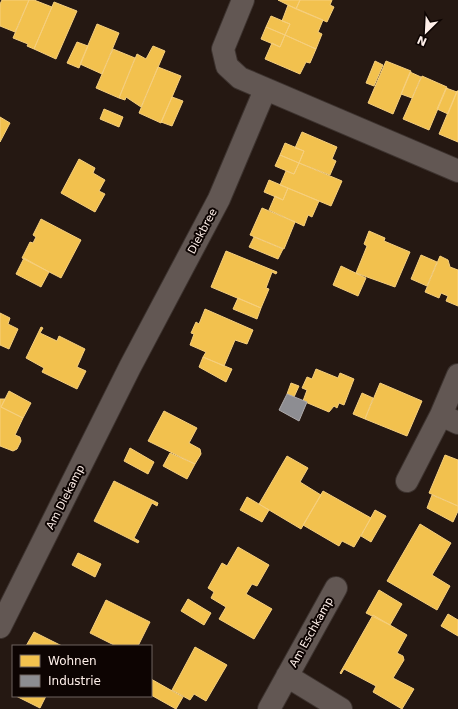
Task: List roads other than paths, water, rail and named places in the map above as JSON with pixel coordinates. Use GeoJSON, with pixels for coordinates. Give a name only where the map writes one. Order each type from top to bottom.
{"type":"FeatureCollection","features":[{"type":"Feature","properties":{"kind":"street"},"geometry":{"type":"LineString","coordinates":[[243,0],[223,49],[227,66],[240,78],[458,171]]}},
{"type":"Feature","properties":{"kind":"street","name":"Diekbree"},"geometry":{"type":"LineString","coordinates":[[130,367],[219,198],[266,90]]}},
{"type":"Feature","properties":{"kind":"street","name":"Am Diekamp"},"geometry":{"type":"LineString","coordinates":[[0,627],[130,367]]}},
{"type":"Feature","properties":{"kind":"street"},"geometry":{"type":"LineString","coordinates":[[407,481],[450,419],[458,375]]}},
{"type":"Feature","properties":{"kind":"street","name":"Am Eschkamp"},"geometry":{"type":"LineString","coordinates":[[269,709],[336,588]]}},
{"type":"Feature","properties":{"kind":"street","name":"Am Eschkamp"},"geometry":{"type":"LineString","coordinates":[[287,676],[341,709]]}}]}
